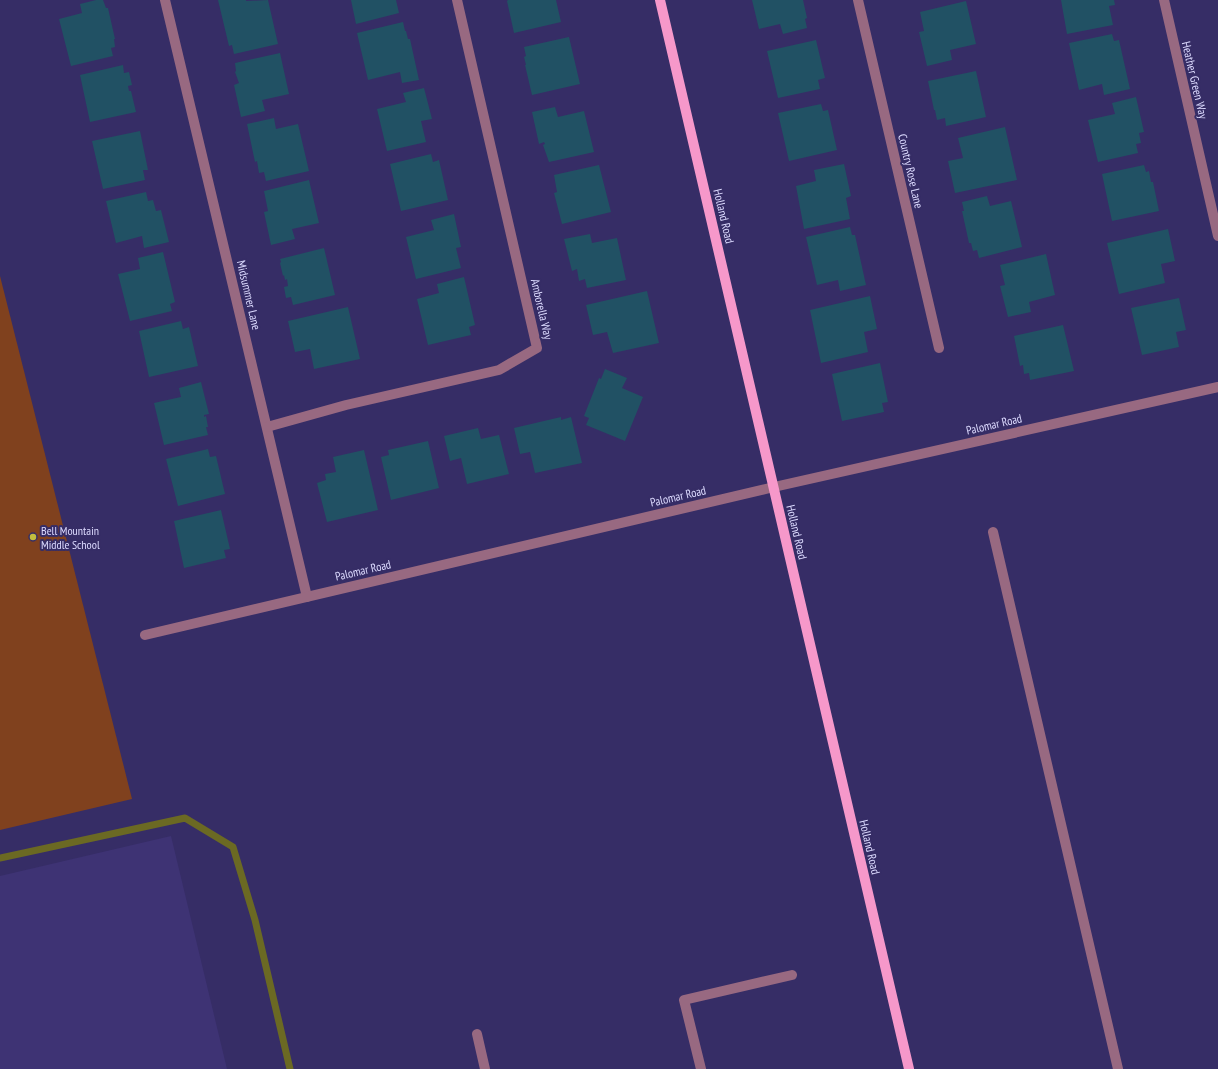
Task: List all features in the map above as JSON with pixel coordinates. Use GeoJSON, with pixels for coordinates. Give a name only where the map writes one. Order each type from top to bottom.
{"type":"FeatureCollection","features":[{"type":"Feature","properties":{"kind":"main road","name":"Holland Road"},"geometry":{"type":"LineString","coordinates":[[660,0],[909,1069]]}},
{"type":"Feature","properties":{"kind":"street","name":"Midsummer Lane"},"geometry":{"type":"LineString","coordinates":[[165,0],[307,597]]}},
{"type":"Feature","properties":{"kind":"street","name":"Amborella Way"},"geometry":{"type":"LineString","coordinates":[[267,427],[346,405],[499,370],[538,348],[457,0]]}},
{"type":"Feature","properties":{"kind":"street","name":"Country Rose Lane"},"geometry":{"type":"LineString","coordinates":[[858,0],[939,348]]}},
{"type":"Feature","properties":{"kind":"street","name":"Heather Green Way"},"geometry":{"type":"LineString","coordinates":[[1164,0],[1218,236]]}},
{"type":"Feature","properties":{"kind":"street","name":"Palomar Road"},"geometry":{"type":"LineString","coordinates":[[145,635],[774,487],[1218,387]]}},
{"type":"Feature","properties":{"kind":"street"},"geometry":{"type":"LineString","coordinates":[[993,532],[1118,1069]]}},
{"type":"Feature","properties":{"kind":"street"},"geometry":{"type":"LineString","coordinates":[[700,1069],[684,1000],[792,975]]}},
{"type":"Feature","properties":{"kind":"street"},"geometry":{"type":"LineString","coordinates":[[477,1034],[485,1069]]}},
{"type":"Feature","properties":{"kind":"shaded area","name":"Bell Mountain Middle School"},"geometry":{"type":"Polygon","coordinates":[[[0,276],[132,799],[0,830],[0,276]]]}},
{"type":"Feature","properties":{"kind":"shaded area"},"geometry":{"type":"Polygon","coordinates":[[[171,836],[227,1069],[0,1069],[0,876],[171,836]]]}},
{"type":"Feature","properties":{"kind":"building"},"geometry":{"type":"Polygon","coordinates":[[[103,0],[106,8],[108,8],[115,39],[115,47],[111,48],[113,56],[71,66],[59,19],[82,13],[80,4],[103,0]]]}},
{"type":"Feature","properties":{"kind":"building"},"geometry":{"type":"Polygon","coordinates":[[[218,0],[268,0],[278,44],[234,54],[232,45],[229,46],[218,0]]]}},
{"type":"Feature","properties":{"kind":"building"},"geometry":{"type":"Polygon","coordinates":[[[351,0],[396,0],[399,13],[356,24],[351,0]]]}},
{"type":"Feature","properties":{"kind":"building"},"geometry":{"type":"Polygon","coordinates":[[[508,0],[556,0],[561,22],[514,33],[508,0]]]}},
{"type":"Feature","properties":{"kind":"building"},"geometry":{"type":"Polygon","coordinates":[[[752,0],[803,0],[807,18],[805,19],[807,28],[783,34],[780,24],[759,29],[752,0]]]}},
{"type":"Feature","properties":{"kind":"building"},"geometry":{"type":"Polygon","coordinates":[[[1061,0],[1114,0],[1115,5],[1109,6],[1113,25],[1067,34],[1061,0]]]}},
{"type":"Feature","properties":{"kind":"building"},"geometry":{"type":"Polygon","coordinates":[[[966,1],[976,44],[950,50],[952,60],[927,66],[919,32],[924,31],[920,12],[966,1]]]}},
{"type":"Feature","properties":{"kind":"building"},"geometry":{"type":"Polygon","coordinates":[[[403,22],[408,39],[410,39],[419,80],[402,83],[400,72],[368,80],[357,33],[403,22]]]}},
{"type":"Feature","properties":{"kind":"building"},"geometry":{"type":"Polygon","coordinates":[[[1112,34],[1114,41],[1119,40],[1130,89],[1104,95],[1102,84],[1079,90],[1069,43],[1112,34]]]}},
{"type":"Feature","properties":{"kind":"building"},"geometry":{"type":"Polygon","coordinates":[[[569,37],[580,84],[532,95],[525,65],[524,57],[526,56],[524,47],[569,37]]]}},
{"type":"Feature","properties":{"kind":"building"},"geometry":{"type":"Polygon","coordinates":[[[816,40],[825,78],[818,80],[820,89],[778,98],[767,51],[816,40]]]}},
{"type":"Feature","properties":{"kind":"building"},"geometry":{"type":"Polygon","coordinates":[[[280,53],[289,94],[262,100],[265,111],[241,117],[234,85],[239,83],[235,72],[235,63],[280,53]]]}},
{"type":"Feature","properties":{"kind":"building"},"geometry":{"type":"Polygon","coordinates":[[[123,65],[124,73],[129,72],[132,85],[128,86],[129,91],[131,91],[136,112],[90,122],[80,75],[123,65]]]}},
{"type":"Feature","properties":{"kind":"building"},"geometry":{"type":"Polygon","coordinates":[[[976,71],[986,117],[946,126],[945,118],[937,120],[928,81],[976,71]]]}},
{"type":"Feature","properties":{"kind":"building"},"geometry":{"type":"Polygon","coordinates":[[[424,88],[432,119],[421,121],[426,142],[387,151],[377,109],[406,102],[403,93],[424,88]]]}},
{"type":"Feature","properties":{"kind":"building"},"geometry":{"type":"Polygon","coordinates":[[[1136,97],[1144,132],[1139,133],[1141,143],[1136,144],[1138,153],[1098,162],[1088,120],[1115,114],[1112,103],[1136,97]]]}},
{"type":"Feature","properties":{"kind":"building"},"geometry":{"type":"Polygon","coordinates":[[[821,104],[823,111],[828,110],[837,150],[789,161],[778,113],[821,104]]]}},
{"type":"Feature","properties":{"kind":"building"},"geometry":{"type":"Polygon","coordinates":[[[555,107],[558,117],[584,111],[594,152],[549,162],[543,145],[545,144],[544,142],[539,144],[532,112],[555,107]]]}},
{"type":"Feature","properties":{"kind":"building"},"geometry":{"type":"Polygon","coordinates":[[[274,118],[276,129],[298,124],[309,171],[266,181],[264,172],[259,173],[257,161],[255,162],[247,124],[274,118]]]}},
{"type":"Feature","properties":{"kind":"building"},"geometry":{"type":"Polygon","coordinates":[[[1005,127],[1017,180],[955,193],[948,161],[963,158],[958,138],[1005,127]]]}},
{"type":"Feature","properties":{"kind":"building"},"geometry":{"type":"Polygon","coordinates":[[[140,131],[148,170],[143,170],[145,180],[103,189],[92,141],[140,131]]]}},
{"type":"Feature","properties":{"kind":"building"},"geometry":{"type":"Polygon","coordinates":[[[431,154],[433,162],[439,160],[448,200],[401,211],[390,164],[431,154]]]}},
{"type":"Feature","properties":{"kind":"building"},"geometry":{"type":"Polygon","coordinates":[[[844,164],[851,196],[846,198],[850,219],[804,229],[796,186],[816,181],[814,170],[844,164]]]}},
{"type":"Feature","properties":{"kind":"building"},"geometry":{"type":"Polygon","coordinates":[[[599,165],[611,212],[562,224],[554,193],[557,192],[554,175],[599,165]]]}},
{"type":"Feature","properties":{"kind":"building"},"geometry":{"type":"Polygon","coordinates":[[[1144,165],[1146,172],[1149,171],[1151,182],[1153,182],[1159,211],[1112,221],[1102,174],[1144,165]]]}},
{"type":"Feature","properties":{"kind":"building"},"geometry":{"type":"Polygon","coordinates":[[[309,180],[319,223],[292,229],[295,239],[271,245],[264,212],[268,211],[264,191],[309,180]]]}},
{"type":"Feature","properties":{"kind":"building"},"geometry":{"type":"Polygon","coordinates":[[[146,192],[148,201],[153,200],[156,211],[161,210],[169,242],[144,248],[142,236],[116,243],[106,201],[146,192]]]}},
{"type":"Feature","properties":{"kind":"building"},"geometry":{"type":"Polygon","coordinates":[[[987,196],[990,206],[1011,201],[1022,247],[979,258],[977,250],[973,251],[971,243],[969,243],[962,211],[964,211],[962,202],[987,196]]]}},
{"type":"Feature","properties":{"kind":"building"},"geometry":{"type":"Polygon","coordinates":[[[454,214],[461,247],[456,248],[461,268],[416,279],[406,237],[434,230],[431,220],[454,214]]]}},
{"type":"Feature","properties":{"kind":"building"},"geometry":{"type":"Polygon","coordinates":[[[850,227],[852,235],[855,235],[866,285],[840,291],[838,280],[817,285],[806,237],[850,227]]]}},
{"type":"Feature","properties":{"kind":"building"},"geometry":{"type":"Polygon","coordinates":[[[1168,229],[1175,261],[1161,264],[1165,283],[1119,294],[1107,243],[1168,229]]]}},
{"type":"Feature","properties":{"kind":"building"},"geometry":{"type":"Polygon","coordinates":[[[590,234],[592,243],[617,238],[626,280],[587,288],[585,279],[579,281],[577,269],[572,271],[564,239],[590,234]]]}},
{"type":"Feature","properties":{"kind":"building"},"geometry":{"type":"Polygon","coordinates":[[[324,248],[335,295],[293,305],[291,297],[286,298],[284,287],[288,286],[287,279],[285,280],[284,275],[283,276],[280,259],[324,248]]]}},
{"type":"Feature","properties":{"kind":"building"},"geometry":{"type":"Polygon","coordinates":[[[163,252],[175,302],[170,304],[172,311],[130,321],[118,274],[140,269],[138,258],[163,252]]]}},
{"type":"Feature","properties":{"kind":"building"},"geometry":{"type":"Polygon","coordinates":[[[1046,254],[1055,295],[1029,302],[1031,312],[1008,317],[1000,286],[1005,285],[1000,265],[1046,254]]]}},
{"type":"Feature","properties":{"kind":"building"},"geometry":{"type":"Polygon","coordinates":[[[464,277],[475,325],[469,327],[471,335],[428,345],[417,299],[439,293],[437,284],[464,277]]]}},
{"type":"Feature","properties":{"kind":"building"},"geometry":{"type":"Polygon","coordinates":[[[647,291],[659,343],[613,353],[607,332],[593,335],[586,305],[647,291]]]}},
{"type":"Feature","properties":{"kind":"building"},"geometry":{"type":"Polygon","coordinates":[[[870,296],[877,329],[864,332],[868,352],[821,363],[810,310],[870,296]]]}},
{"type":"Feature","properties":{"kind":"building"},"geometry":{"type":"Polygon","coordinates":[[[1179,298],[1186,330],[1176,332],[1179,347],[1142,355],[1131,308],[1179,298]]]}},
{"type":"Feature","properties":{"kind":"building"},"geometry":{"type":"Polygon","coordinates":[[[348,307],[360,359],[314,369],[310,349],[295,352],[288,321],[348,307]]]}},
{"type":"Feature","properties":{"kind":"building"},"geometry":{"type":"Polygon","coordinates":[[[181,321],[183,329],[189,327],[198,366],[149,377],[139,331],[181,321]]]}},
{"type":"Feature","properties":{"kind":"building"},"geometry":{"type":"Polygon","coordinates":[[[1063,325],[1074,371],[1030,380],[1029,373],[1024,374],[1023,365],[1020,366],[1014,336],[1063,325]]]}},
{"type":"Feature","properties":{"kind":"building"},"geometry":{"type":"Polygon","coordinates":[[[880,363],[888,402],[882,403],[884,412],[842,421],[832,374],[880,363]]]}},
{"type":"Feature","properties":{"kind":"building"},"geometry":{"type":"Polygon","coordinates":[[[605,369],[627,378],[622,388],[643,397],[625,441],[586,425],[589,418],[584,416],[599,378],[601,379],[605,369]]]}},
{"type":"Feature","properties":{"kind":"building"},"geometry":{"type":"Polygon","coordinates":[[[201,382],[209,414],[204,415],[204,417],[206,416],[208,435],[164,445],[154,403],[181,397],[179,388],[201,382]]]}},
{"type":"Feature","properties":{"kind":"building"},"geometry":{"type":"Polygon","coordinates":[[[561,417],[561,420],[571,417],[582,463],[535,473],[530,452],[520,454],[514,428],[561,417]]]}},
{"type":"Feature","properties":{"kind":"building"},"geometry":{"type":"Polygon","coordinates":[[[478,428],[481,439],[499,435],[509,474],[467,484],[461,458],[450,461],[444,436],[478,428]]]}},
{"type":"Feature","properties":{"kind":"building"},"geometry":{"type":"Polygon","coordinates":[[[428,441],[439,488],[391,500],[381,457],[389,455],[388,450],[428,441]]]}},
{"type":"Feature","properties":{"kind":"building"},"geometry":{"type":"Polygon","coordinates":[[[208,449],[210,457],[216,456],[225,494],[178,506],[166,459],[208,449]]]}},
{"type":"Feature","properties":{"kind":"building"},"geometry":{"type":"Polygon","coordinates":[[[364,450],[378,510],[327,522],[317,483],[326,480],[325,474],[336,472],[333,457],[364,450]]]}},
{"type":"Feature","properties":{"kind":"building"},"geometry":{"type":"Polygon","coordinates":[[[221,510],[230,549],[224,550],[226,558],[184,568],[174,521],[221,510]]]}},
{"type":"Feature","properties":{"kind":"waterway"},"geometry":{"type":"LineString","coordinates":[[0,858],[185,818],[233,847],[255,920],[290,1069]]}},
{"type":"Feature","properties":{"kind":"place","name":"Bell Mountain Middle School"},"geometry":{"type":"Point","coordinates":[33,537]}}]}
